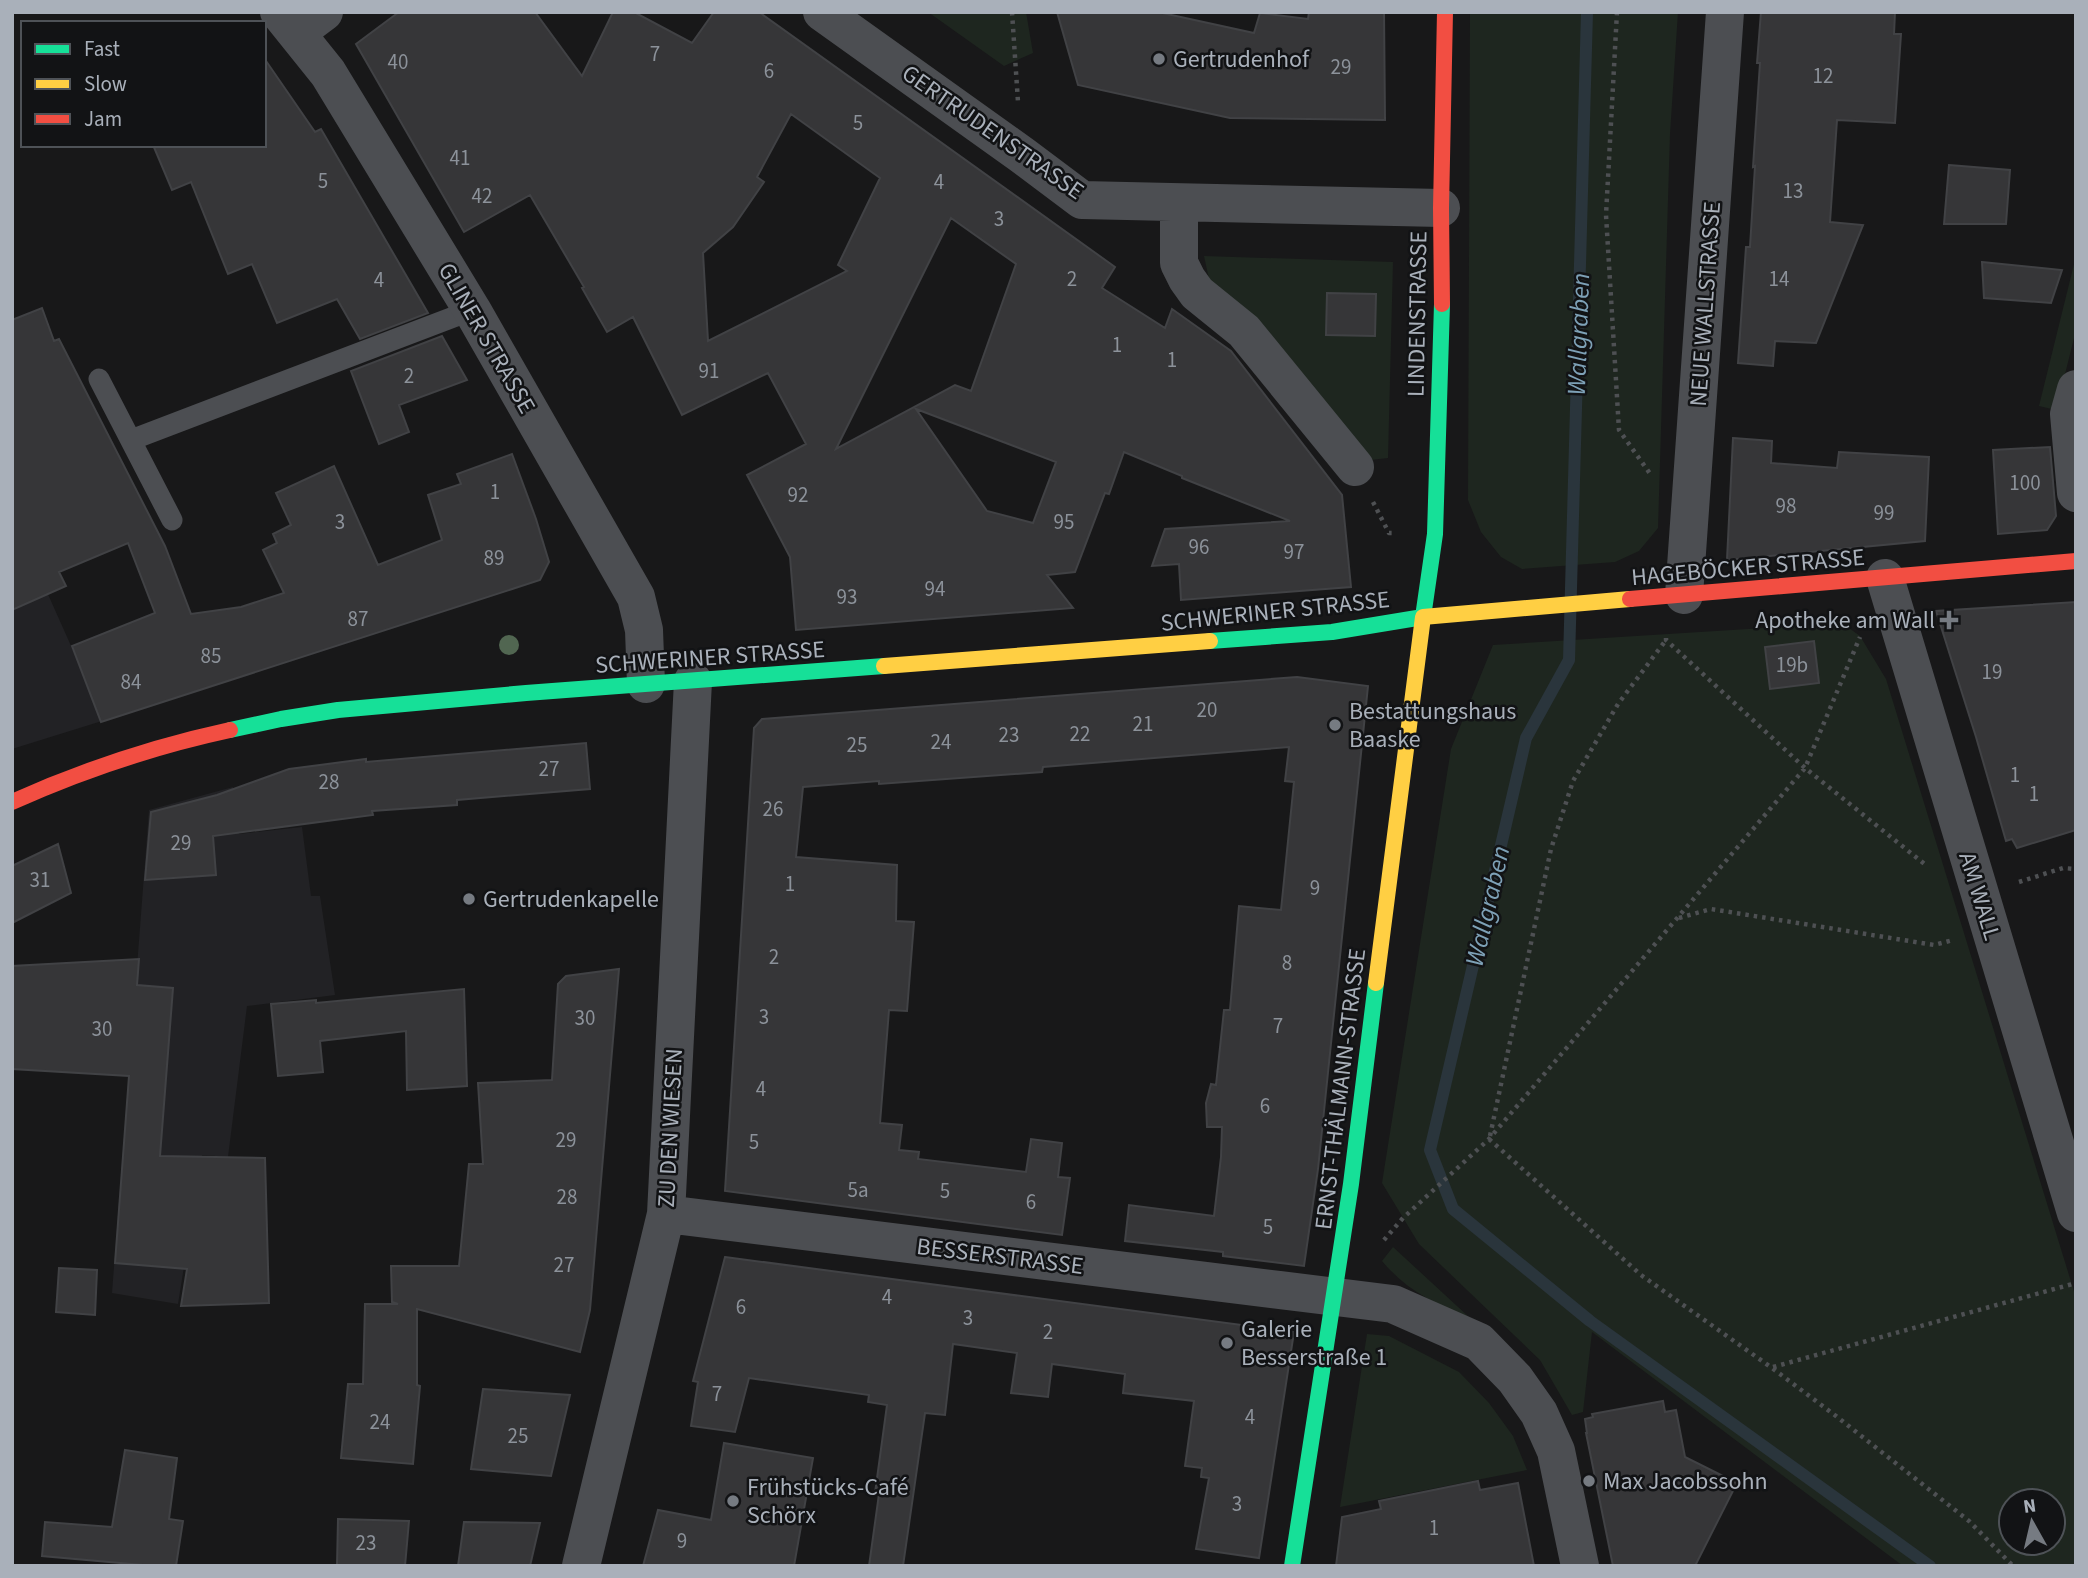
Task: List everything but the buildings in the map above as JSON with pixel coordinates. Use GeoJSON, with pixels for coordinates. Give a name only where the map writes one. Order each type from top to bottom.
{"type":"FeatureCollection","features":[{"type":"Feature","properties":{"kind":"main road","name":"LINDENSTRASSE"},"geometry":{"type":"LineString","coordinates":[[1423,617],[1435,534],[1442,306],[1445,12]]}},
{"type":"Feature","properties":{"kind":"main road","name":"HAGEBÖCKER STRASSE"},"geometry":{"type":"LineString","coordinates":[[1423,617],[2076,561]]}},
{"type":"Feature","properties":{"kind":"main road","name":"SCHWERINER STRASSE"},"geometry":{"type":"LineString","coordinates":[[12,802],[45,787],[123,760],[207,735],[338,710],[1332,632],[1423,617]]}},
{"type":"Feature","properties":{"kind":"main road","name":"ERNST-THÄLMANN-STRASSE"},"geometry":{"type":"LineString","coordinates":[[1292,1566],[1335,1298],[1423,617]]}},
{"type":"Feature","properties":{"kind":"street","name":"GERTRUDENSTRASSE"},"geometry":{"type":"LineString","coordinates":[[822,12],[1082,200],[1441,208]]}},
{"type":"Feature","properties":{"kind":"street","name":"NEUE WALLSTRASSE"},"geometry":{"type":"LineString","coordinates":[[1684,595],[1725,12]]}},
{"type":"Feature","properties":{"kind":"street","name":"GLINER STRASSE"},"geometry":{"type":"LineString","coordinates":[[300,19],[328,73],[472,310],[636,597],[644,630],[646,684]]}},
{"type":"Feature","properties":{"kind":"street"},"geometry":{"type":"LineString","coordinates":[[1179,203],[1178,263],[1187,279],[1197,293],[1244,331],[1355,467]]}},
{"type":"Feature","properties":{"kind":"street"},"geometry":{"type":"LineString","coordinates":[[2076,389],[2069,414],[2076,493]]}},
{"type":"Feature","properties":{"kind":"street","name":"AM WALL"},"geometry":{"type":"LineString","coordinates":[[1885,578],[2076,1213]]}},
{"type":"Feature","properties":{"kind":"street","name":"ZU DEN WIESEN"},"geometry":{"type":"LineString","coordinates":[[581,1566],[666,1214],[693,681]]}},
{"type":"Feature","properties":{"kind":"street","name":"BESSERSTRASSE"},"geometry":{"type":"LineString","coordinates":[[666,1214],[1393,1304],[1406,1309],[1479,1342],[1516,1379],[1539,1413],[1556,1451],[1580,1566]]}},
{"type":"Feature","properties":{"kind":"lane"},"geometry":{"type":"LineString","coordinates":[[131,440],[472,310]]}},
{"type":"Feature","properties":{"kind":"lane"},"geometry":{"type":"LineString","coordinates":[[99,379],[172,520]]}},
{"type":"Feature","properties":{"kind":"path"},"geometry":{"type":"LineString","coordinates":[[1012,12],[1022,155]]}},
{"type":"Feature","properties":{"kind":"path"},"geometry":{"type":"LineString","coordinates":[[1616,12],[1606,215],[1619,430],[1689,526]]}},
{"type":"Feature","properties":{"kind":"path"},"geometry":{"type":"LineString","coordinates":[[1394,1229],[1489,1139],[1805,768],[1885,578]]}},
{"type":"Feature","properties":{"kind":"path"},"geometry":{"type":"LineString","coordinates":[[1489,1139],[1551,849],[1573,781],[1618,704],[1665,640],[1684,595]]}},
{"type":"Feature","properties":{"kind":"path"},"geometry":{"type":"LineString","coordinates":[[1665,640],[1805,768],[1932,870]]}},
{"type":"Feature","properties":{"kind":"path"},"geometry":{"type":"LineString","coordinates":[[1678,918],[1710,909],[1934,946],[1985,912],[2063,868],[2076,869]]}},
{"type":"Feature","properties":{"kind":"path"},"geometry":{"type":"LineString","coordinates":[[1489,1139],[1641,1275],[1772,1368],[1969,1521],[2013,1566]]}},
{"type":"Feature","properties":{"kind":"path"},"geometry":{"type":"LineString","coordinates":[[1772,1368],[2076,1283]]}},
{"type":"Feature","properties":{"kind":"shaded area"},"geometry":{"type":"Polygon","coordinates":[[[928,12],[1026,12],[1033,53],[1004,66],[928,12]]]}},
{"type":"Feature","properties":{"kind":"shaded area"},"geometry":{"type":"Polygon","coordinates":[[[1470,12],[1678,12],[1670,134],[1658,528],[1639,551],[1615,562],[1522,569],[1501,557],[1481,532],[1468,500],[1470,12]]]}},
{"type":"Feature","properties":{"kind":"shaded area"},"geometry":{"type":"Polygon","coordinates":[[[1204,256],[1393,262],[1388,458],[1370,460],[1209,279],[1204,256]]]}},
{"type":"Feature","properties":{"kind":"shaded area"},"geometry":{"type":"Polygon","coordinates":[[[2076,256],[2076,330],[2056,410],[2039,406],[2076,256]]]}},
{"type":"Feature","properties":{"kind":"shaded area"},"geometry":{"type":"Polygon","coordinates":[[[12,355],[26,545],[102,721],[12,749],[12,355]]]}},
{"type":"Feature","properties":{"kind":"shaded area"},"geometry":{"type":"Polygon","coordinates":[[[1842,623],[1860,636],[1886,679],[2076,1298],[2076,1566],[1903,1566],[1592,1332],[1583,1412],[1572,1415],[1540,1360],[1419,1244],[1382,1183],[1451,749],[1493,645],[1842,623]]]}},
{"type":"Feature","properties":{"kind":"shaded area"},"geometry":{"type":"Polygon","coordinates":[[[233,787],[239,834],[302,827],[311,896],[320,896],[335,995],[247,1006],[228,1157],[202,1155],[178,1304],[112,1293],[149,810],[233,787]]]}},
{"type":"Feature","properties":{"kind":"shaded area"},"geometry":{"type":"Polygon","coordinates":[[[1393,1247],[1470,1318],[1434,1302],[1391,1271],[1382,1261],[1393,1247]]]}},
{"type":"Feature","properties":{"kind":"shaded area"},"geometry":{"type":"Polygon","coordinates":[[[1367,1334],[1389,1336],[1459,1372],[1489,1403],[1513,1436],[1527,1470],[1340,1507],[1367,1334]]]}},
{"type":"Feature","properties":{"kind":"waterway","name":"Wallgraben"},"geometry":{"type":"LineString","coordinates":[[1587,12],[1569,660],[1526,738],[1430,1150],[1453,1209],[1590,1321],[1930,1566]]}},
{"type":"Feature","properties":{"kind":"traffic: fast"},"geometry":{"type":"LineString","coordinates":[[1210,641],[1332,632],[1423,617],[1435,534],[1442,304]]}},
{"type":"Feature","properties":{"kind":"traffic: fast"},"geometry":{"type":"LineString","coordinates":[[230,730],[338,710],[884,666]]}},
{"type":"Feature","properties":{"kind":"traffic: fast"},"geometry":{"type":"LineString","coordinates":[[1292,1566],[1351,1184],[1376,983]]}},
{"type":"Feature","properties":{"kind":"traffic: slow"},"geometry":{"type":"LineString","coordinates":[[1376,983],[1423,617],[1630,599]]}},
{"type":"Feature","properties":{"kind":"traffic: slow"},"geometry":{"type":"LineString","coordinates":[[884,666],[1210,641]]}},
{"type":"Feature","properties":{"kind":"traffic: jam"},"geometry":{"type":"LineString","coordinates":[[1442,304],[1445,12]]}},
{"type":"Feature","properties":{"kind":"traffic: jam"},"geometry":{"type":"LineString","coordinates":[[1630,599],[2076,561]]}},
{"type":"Feature","properties":{"kind":"traffic: jam"},"geometry":{"type":"LineString","coordinates":[[12,802],[119,760],[230,730]]}},
{"type":"Feature","properties":{"kind":"place","name":"Gertrudenhof"},"geometry":{"type":"Point","coordinates":[1159,59]}},
{"type":"Feature","properties":{"kind":"place","name":"Apotheke am Wall"},"geometry":{"type":"Point","coordinates":[1949,620]}},
{"type":"Feature","properties":{"kind":"place","name":"Bestattungshaus Baaske"},"geometry":{"type":"Point","coordinates":[1335,725]}},
{"type":"Feature","properties":{"kind":"place","name":"Gertrudenkapelle"},"geometry":{"type":"Point","coordinates":[469,899]}},
{"type":"Feature","properties":{"kind":"place","name":"Galerie Besserstraße 1"},"geometry":{"type":"Point","coordinates":[1227,1343]}},
{"type":"Feature","properties":{"kind":"place","name":"Max Jacobssohn"},"geometry":{"type":"Point","coordinates":[1589,1481]}},
{"type":"Feature","properties":{"kind":"place","name":"Frühstücks-Café Schörx"},"geometry":{"type":"Point","coordinates":[733,1501]}}]}
